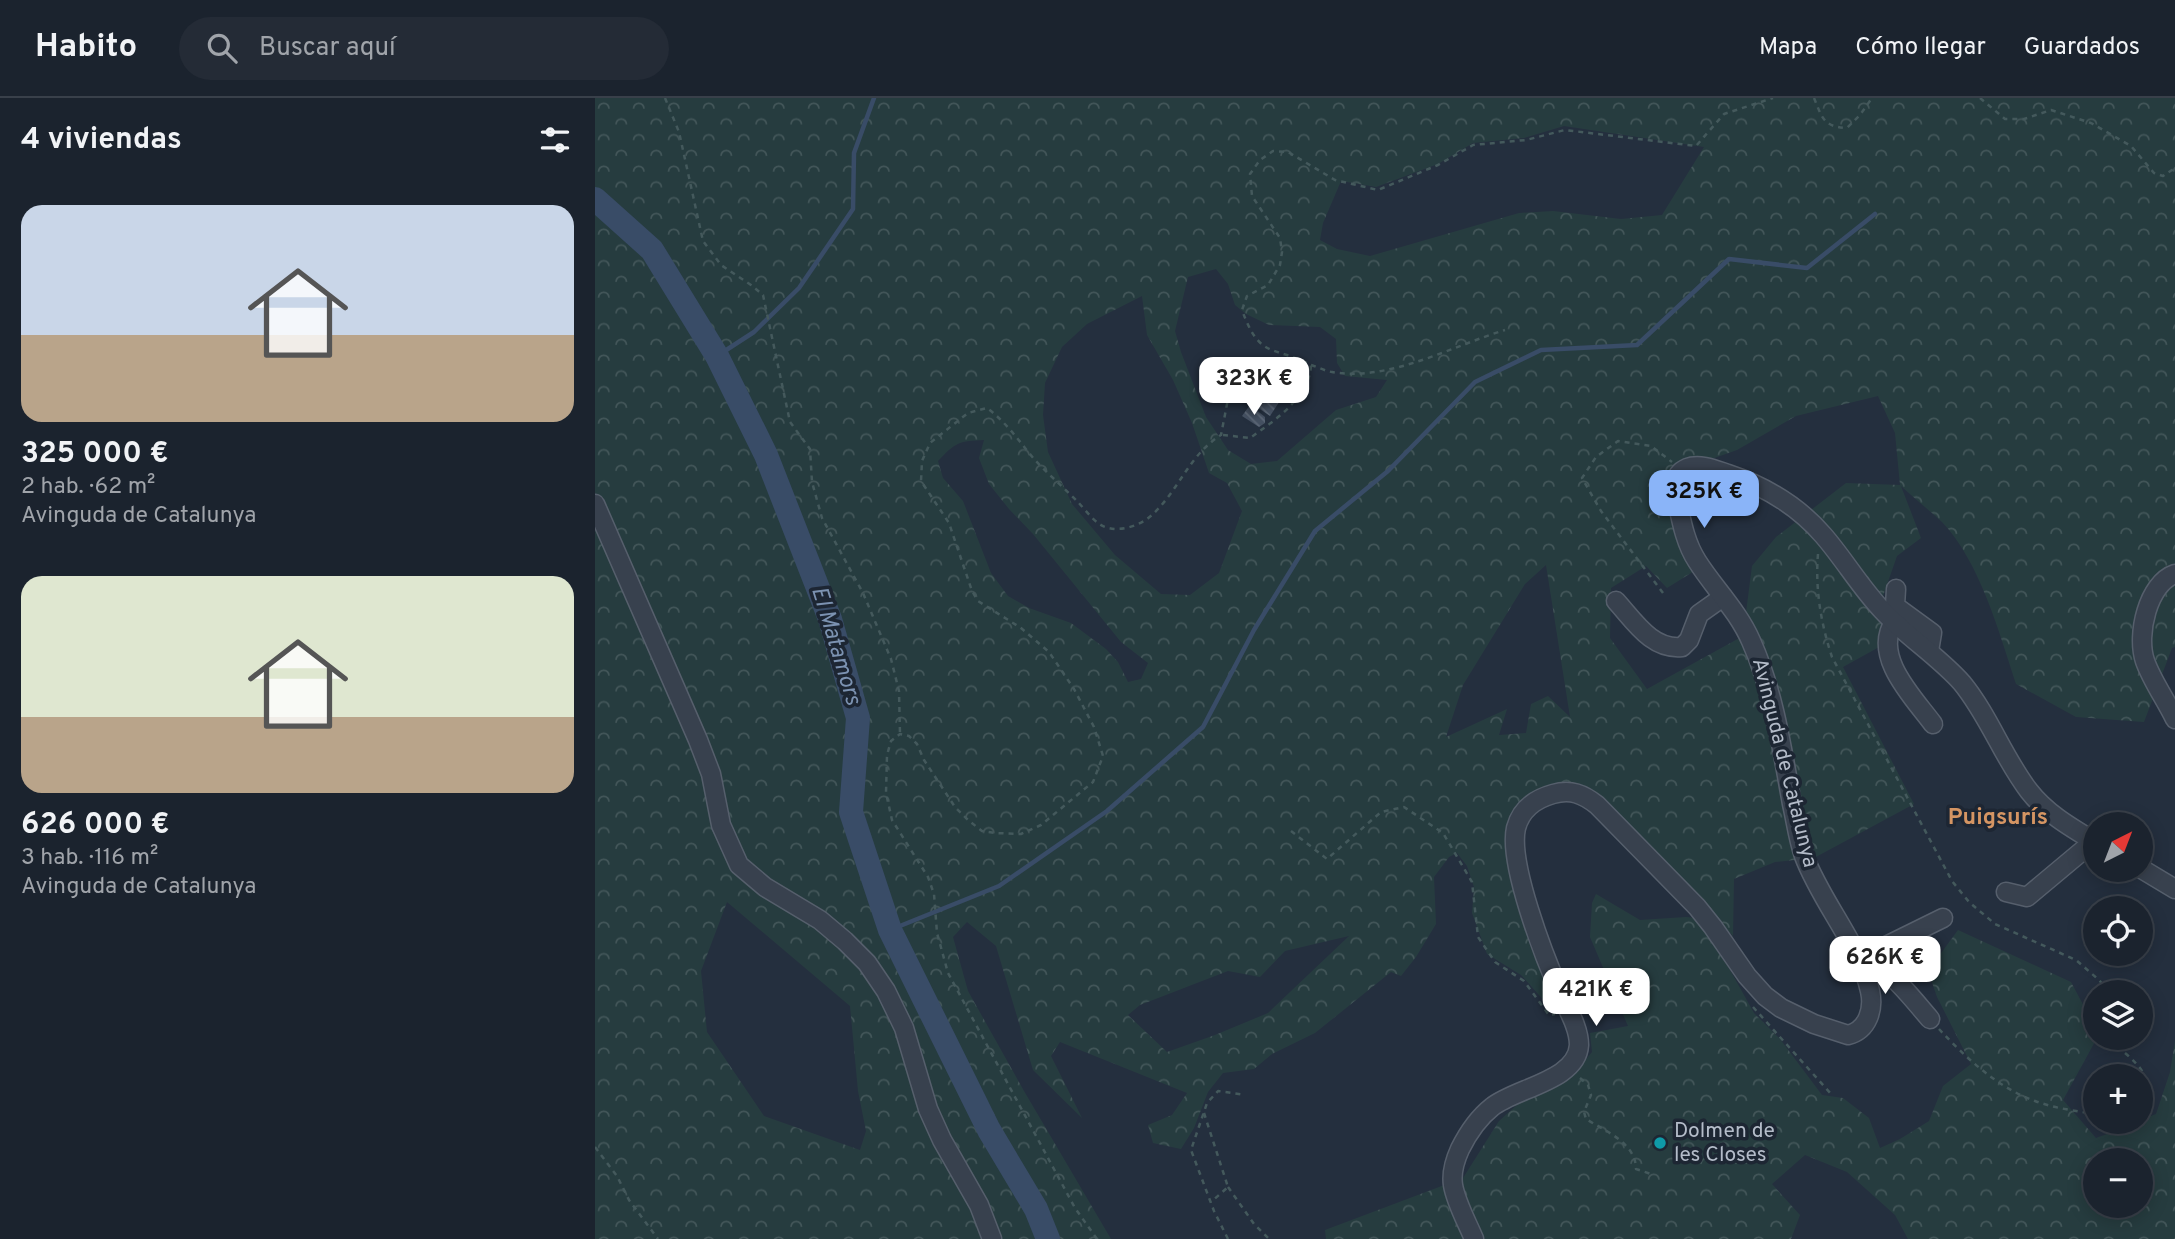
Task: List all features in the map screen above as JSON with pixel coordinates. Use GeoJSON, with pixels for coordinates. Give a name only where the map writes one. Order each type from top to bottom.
{"type":"FeatureCollection","features":[{"type":"Feature","properties":{"kind":"street"},"geometry":{"type":"LineString","coordinates":[[1683,470],[1695,466],[1705,467],[1754,484],[1798,511],[1822,533],[1870,596],[1894,622],[1950,670],[1971,695],[2029,791],[2055,817],[2083,834]]}},
{"type":"Feature","properties":{"kind":"street","name":"Avinguda de Catalunya"},"geometry":{"type":"LineString","coordinates":[[1569,1013],[1548,965],[1531,914],[1517,865],[1514,842],[1523,812],[1543,797],[1562,792],[1588,798],[1597,805],[1677,886],[1713,927],[1747,976],[1765,996],[1781,1008],[1840,1033],[1854,1033],[1865,1024],[1871,1010],[1870,991],[1861,957],[1819,888],[1805,858],[1768,690],[1750,639],[1697,561],[1687,541],[1674,486],[1683,470]]}},
{"type":"Feature","properties":{"kind":"street"},"geometry":{"type":"LineString","coordinates":[[595,504],[698,740],[711,774],[721,824],[739,865],[765,887],[820,920],[845,941],[867,963],[887,991],[904,1028],[928,1109],[942,1140],[979,1205],[992,1239]]}},
{"type":"Feature","properties":{"kind":"street"},"geometry":{"type":"LineString","coordinates":[[2175,574],[2162,582],[2152,594],[2142,639],[2145,662],[2175,719]]}},
{"type":"Feature","properties":{"kind":"street"},"geometry":{"type":"LineString","coordinates":[[1896,589],[1895,606],[1931,633],[1929,651]]}},
{"type":"Feature","properties":{"kind":"street"},"geometry":{"type":"LineString","coordinates":[[1616,601],[1653,641],[1670,648],[1682,647],[1689,640],[1699,614],[1723,597]]}},
{"type":"Feature","properties":{"kind":"street"},"geometry":{"type":"LineString","coordinates":[[1894,622],[1889,631],[1888,656],[1903,683],[1933,724]]}},
{"type":"Feature","properties":{"kind":"street"},"geometry":{"type":"LineString","coordinates":[[2006,892],[2027,897],[2083,850]]}},
{"type":"Feature","properties":{"kind":"street"},"geometry":{"type":"LineString","coordinates":[[2153,876],[2175,889]]}},
{"type":"Feature","properties":{"kind":"street"},"geometry":{"type":"LineString","coordinates":[[1861,957],[1943,918]]}},
{"type":"Feature","properties":{"kind":"street"},"geometry":{"type":"LineString","coordinates":[[1861,957],[1884,968],[1930,1019]]}},
{"type":"Feature","properties":{"kind":"street"},"geometry":{"type":"LineString","coordinates":[[1474,1239],[1453,1186],[1453,1168],[1463,1143],[1492,1107],[1553,1077],[1574,1059],[1579,1047],[1569,1013]]}},
{"type":"Feature","properties":{"kind":"path"},"geometry":{"type":"LineString","coordinates":[[665,98],[680,132],[703,241],[721,265],[763,295],[790,422],[810,449],[812,482],[822,518],[863,593],[891,659],[899,691],[900,734]]}},
{"type":"Feature","properties":{"kind":"path"},"geometry":{"type":"LineString","coordinates":[[1505,330],[1417,362],[1375,373],[1332,372],[1266,349],[1249,328],[1242,310],[1247,296],[1268,285],[1280,265],[1283,252],[1280,239],[1252,196],[1250,174],[1260,160],[1273,151],[1288,152],[1335,180],[1378,190],[1439,165],[1473,145],[1526,140],[1565,130],[1696,146],[1724,114],[1773,98]]}},
{"type":"Feature","properties":{"kind":"path"},"geometry":{"type":"LineString","coordinates":[[1814,98],[1824,121],[1835,128],[1847,128],[1860,116],[1872,98]]}},
{"type":"Feature","properties":{"kind":"path"},"geometry":{"type":"LineString","coordinates":[[1980,98],[2005,119],[2024,119],[2051,110],[2091,123],[2131,146],[2154,173],[2163,176],[2175,168]]}},
{"type":"Feature","properties":{"kind":"path"},"geometry":{"type":"LineString","coordinates":[[900,734],[909,736],[917,744],[924,760],[955,807],[982,831],[995,833],[1021,834],[1041,825],[1093,782],[1103,756],[1089,718],[1074,689],[1048,652],[1021,628],[978,601],[972,591],[949,523],[921,481],[922,461],[930,443],[968,413],[987,408],[999,417],[1035,460],[1099,524],[1114,529],[1129,527],[1150,517],[1174,491],[1193,459],[1208,443],[1221,435],[1250,438],[1276,421],[1309,382],[1311,365]]}},
{"type":"Feature","properties":{"kind":"path"},"geometry":{"type":"LineString","coordinates":[[1221,435],[1228,400]]}},
{"type":"Feature","properties":{"kind":"path"},"geometry":{"type":"LineString","coordinates":[[1663,593],[1601,511],[1582,478],[1596,457],[1618,441],[1651,446],[1683,470]]}},
{"type":"Feature","properties":{"kind":"path"},"geometry":{"type":"LineString","coordinates":[[1822,533],[1817,564],[1818,584],[1821,618],[1832,657],[1952,881],[1969,902],[1994,924],[2076,960],[2099,980]]}},
{"type":"Feature","properties":{"kind":"path"},"geometry":{"type":"LineString","coordinates":[[900,734],[891,741],[887,755],[886,793],[892,820],[929,877],[935,894],[937,933],[949,972],[1075,1208],[1097,1239]]}},
{"type":"Feature","properties":{"kind":"path"},"geometry":{"type":"LineString","coordinates":[[1291,831],[1327,859],[1381,812],[1404,807],[1444,833],[1472,882],[1479,937],[1496,962],[1524,981],[1549,1015],[1569,1013]]}},
{"type":"Feature","properties":{"kind":"path"},"geometry":{"type":"LineString","coordinates":[[1750,1003],[1832,1095]]}},
{"type":"Feature","properties":{"kind":"path"},"geometry":{"type":"LineString","coordinates":[[1930,1019],[1965,1055],[2017,1092],[2047,1105],[2083,1112]]}},
{"type":"Feature","properties":{"kind":"path"},"geometry":{"type":"LineString","coordinates":[[2125,1053],[2135,1064]]}},
{"type":"Feature","properties":{"kind":"path"},"geometry":{"type":"LineString","coordinates":[[1567,1067],[1588,1086],[1591,1095],[1584,1112],[1586,1119],[1620,1139],[1636,1160],[1636,1169],[1651,1174]]}},
{"type":"Feature","properties":{"kind":"path"},"geometry":{"type":"LineString","coordinates":[[1228,1239],[1191,1150],[1207,1103],[1219,1091],[1245,1095]]}},
{"type":"Feature","properties":{"kind":"path"},"geometry":{"type":"LineString","coordinates":[[1204,1113],[1229,1187],[1254,1224],[1269,1239]]}},
{"type":"Feature","properties":{"kind":"path"},"geometry":{"type":"LineString","coordinates":[[595,1147],[617,1175],[629,1200],[657,1239]]}},
{"type":"Feature","properties":{"kind":"path"},"geometry":{"type":"LineString","coordinates":[[1211,1202],[1229,1187]]}},
{"type":"Feature","properties":{"kind":"green space"},"geometry":{"type":"Polygon","coordinates":[[[595,98],[2175,98],[2175,647],[2172,648],[2144,722],[2076,717],[2016,684],[1987,599],[1967,557],[1942,522],[1901,486],[1921,538],[1897,556],[1882,599],[1881,646],[1843,667],[1914,804],[1814,858],[1775,862],[1734,879],[1733,936],[1606,802],[1578,785],[1546,790],[1509,851],[1556,1003],[1547,1004],[1521,975],[1487,954],[1472,913],[1474,887],[1467,866],[1457,853],[1449,857],[1434,877],[1436,924],[1401,976],[1391,972],[1315,1033],[1272,1054],[1254,1069],[1223,1073],[1208,1092],[1194,1128],[1181,1149],[1153,1143],[1148,1125],[1172,1115],[1187,1093],[1060,1042],[1051,1056],[1082,1118],[1033,1070],[996,946],[967,922],[953,937],[968,991],[1111,1239],[595,1239],[595,98]],[[1564,126],[1524,138],[1473,143],[1438,164],[1376,187],[1341,181],[1323,223],[1320,240],[1337,249],[1370,256],[1519,213],[1553,211],[1621,219],[1662,215],[1704,147],[1564,126]],[[1216,269],[1188,277],[1175,331],[1206,417],[1228,450],[1251,464],[1277,461],[1336,410],[1376,397],[1387,380],[1345,376],[1337,363],[1336,339],[1320,327],[1269,325],[1246,314],[1235,305],[1228,284],[1216,269]],[[1142,296],[1087,324],[1062,347],[1045,383],[1043,415],[1048,452],[1072,504],[1115,555],[1161,594],[1190,595],[1219,573],[1242,511],[1227,483],[1209,473],[1192,423],[1173,380],[1147,335],[1142,296]],[[1878,396],[1796,416],[1737,450],[1669,474],[1696,570],[1667,588],[1646,566],[1611,588],[1610,638],[1647,689],[1743,636],[1752,566],[1776,537],[1846,483],[1900,485],[1895,433],[1878,396]],[[984,440],[954,446],[938,461],[943,478],[963,501],[991,573],[1008,596],[1029,608],[1071,623],[1106,649],[1118,662],[1128,682],[1141,679],[1148,663],[1121,642],[989,484],[979,458],[984,440]],[[1546,565],[1525,584],[1463,685],[1446,737],[1507,709],[1499,735],[1526,733],[1531,704],[1548,696],[1570,717],[1546,565]],[[727,902],[701,971],[707,1032],[764,1116],[860,1150],[866,1131],[858,1091],[850,1006],[727,902]],[[1349,936],[1285,951],[1260,977],[1228,971],[1140,1005],[1128,1015],[1167,1052],[1215,1035],[1268,1013],[1349,936]]]}},
{"type":"Feature","properties":{"kind":"green space"},"geometry":{"type":"Polygon","coordinates":[[[1596,894],[1640,920],[1696,918],[1754,1013],[1780,1039],[1822,1095],[1843,1098],[1869,1118],[1880,1148],[1929,1121],[1943,1086],[1971,1064],[1937,997],[1928,971],[1958,930],[2071,982],[2083,1004],[2083,1050],[2090,1050],[2063,1100],[2083,1123],[2083,1134],[2093,1134],[2096,1138],[2107,1134],[2153,1134],[2153,1115],[2156,1114],[2170,1072],[2175,1041],[2175,1239],[1908,1239],[1895,1215],[1847,1172],[1805,1155],[1772,1184],[1800,1215],[1791,1239],[1326,1239],[1325,1230],[1463,1178],[1499,1121],[1529,1094],[1573,1075],[1592,1052],[1590,1033],[1628,1026],[1590,937],[1592,903],[1596,894]]]}},
{"type":"Feature","properties":{"kind":"building"},"geometry":{"type":"Polygon","coordinates":[[[1263,371],[1289,387],[1270,416],[1245,399],[1263,371]]]}},
{"type":"Feature","properties":{"kind":"building"},"geometry":{"type":"Polygon","coordinates":[[[1250,405],[1265,417],[1265,423],[1259,427],[1242,416],[1250,405]]]}},
{"type":"Feature","properties":{"kind":"waterway"},"geometry":{"type":"LineString","coordinates":[[717,356],[754,332],[799,288],[853,209],[854,153],[874,98]]}},
{"type":"Feature","properties":{"kind":"waterway","name":"El Matamors"},"geometry":{"type":"LineString","coordinates":[[595,199],[652,250],[717,356],[766,455],[830,619],[858,718],[851,812],[890,930],[989,1130],[1036,1209],[1048,1239]]}},
{"type":"Feature","properties":{"kind":"waterway"},"geometry":{"type":"LineString","coordinates":[[890,930],[999,886],[1107,811],[1203,727],[1254,630],[1315,531],[1388,471],[1475,382],[1541,350],[1637,345],[1729,259],[1807,268],[1875,214]]}},
{"type":"Feature","properties":{"kind":"place","name":"Dolmen de les Closes"},"geometry":{"type":"Point","coordinates":[1660,1143]}},
{"type":"Feature","properties":{"kind":"district","name":"Puigsurís"},"geometry":{"type":"Point","coordinates":[1998,818]}}]}
